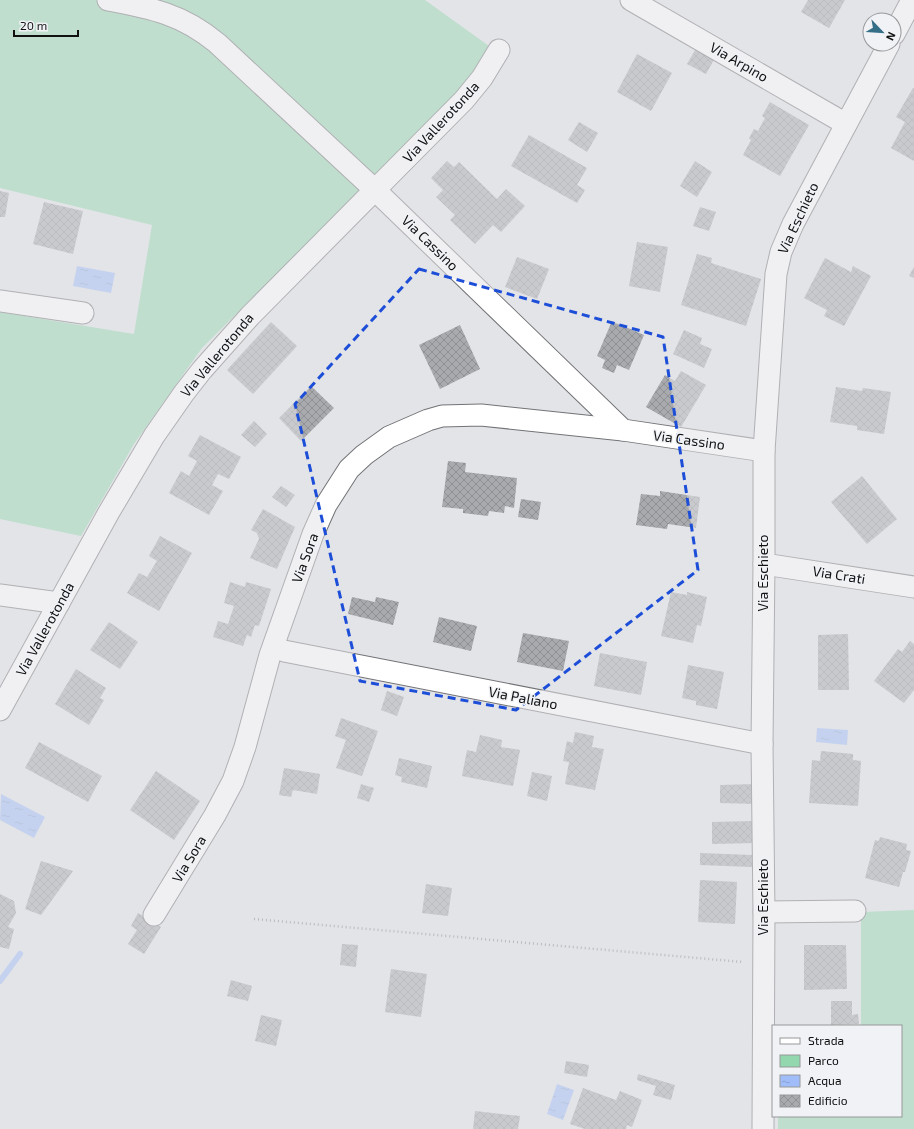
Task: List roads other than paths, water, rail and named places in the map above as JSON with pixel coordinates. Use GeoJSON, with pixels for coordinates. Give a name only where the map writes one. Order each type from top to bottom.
{"type":"FeatureCollection","features":[{"type":"Feature","properties":{"kind":"street","name":"Via Cassino"},"geometry":{"type":"LineString","coordinates":[[108,0],[149,8],[170,14],[187,22],[207,35],[375,190],[623,430],[764,451]]}},
{"type":"Feature","properties":{"kind":"street","name":"Via Arpino"},"geometry":{"type":"LineString","coordinates":[[631,0],[846,124]]}},
{"type":"Feature","properties":{"kind":"street"},"geometry":{"type":"LineString","coordinates":[[902,19],[912,0]]}},
{"type":"Feature","properties":{"kind":"street","name":"Via Vallerotonda"},"geometry":{"type":"LineString","coordinates":[[0,710],[133,471],[154,436],[184,392],[217,351],[250,316],[470,93],[487,71],[498,50]]}},
{"type":"Feature","properties":{"kind":"street","name":"Via Eschieto"},"geometry":{"type":"LineString","coordinates":[[763,1129],[764,912],[762,744],[764,451],[776,274],[784,245],[793,224],[885,52]]}},
{"type":"Feature","properties":{"kind":"street"},"geometry":{"type":"LineString","coordinates":[[0,301],[83,313]]}},
{"type":"Feature","properties":{"kind":"street","name":"Via Sora"},"geometry":{"type":"LineString","coordinates":[[154,915],[216,815],[233,781],[243,753],[270,656],[313,534],[326,505],[349,469],[364,455],[389,437],[428,420],[442,416],[480,415],[623,430]]}},
{"type":"Feature","properties":{"kind":"street","name":"Via Crati"},"geometry":{"type":"LineString","coordinates":[[764,564],[914,587]]}},
{"type":"Feature","properties":{"kind":"street"},"geometry":{"type":"LineString","coordinates":[[0,595],[59,602]]}},
{"type":"Feature","properties":{"kind":"street","name":"Via Paliano"},"geometry":{"type":"LineString","coordinates":[[284,651],[762,744]]}},
{"type":"Feature","properties":{"kind":"street"},"geometry":{"type":"LineString","coordinates":[[764,912],[855,911]]}},
{"type":"Feature","properties":{"kind":"water"},"geometry":{"type":"Polygon","coordinates":[[[77,266],[115,273],[111,293],[73,286],[77,266]]]}},
{"type":"Feature","properties":{"kind":"water"},"geometry":{"type":"Polygon","coordinates":[[[817,728],[848,730],[847,745],[816,742],[817,728]]]}},
{"type":"Feature","properties":{"kind":"water"},"geometry":{"type":"Polygon","coordinates":[[[1,794],[45,817],[34,838],[0,820],[1,794]]]}},
{"type":"Feature","properties":{"kind":"water"},"geometry":{"type":"Polygon","coordinates":[[[557,1084],[574,1090],[563,1120],[547,1114],[557,1084]]]}},
{"type":"Feature","properties":{"kind":"waterway"},"geometry":{"type":"LineString","coordinates":[[0,981],[20,954]]}}]}
